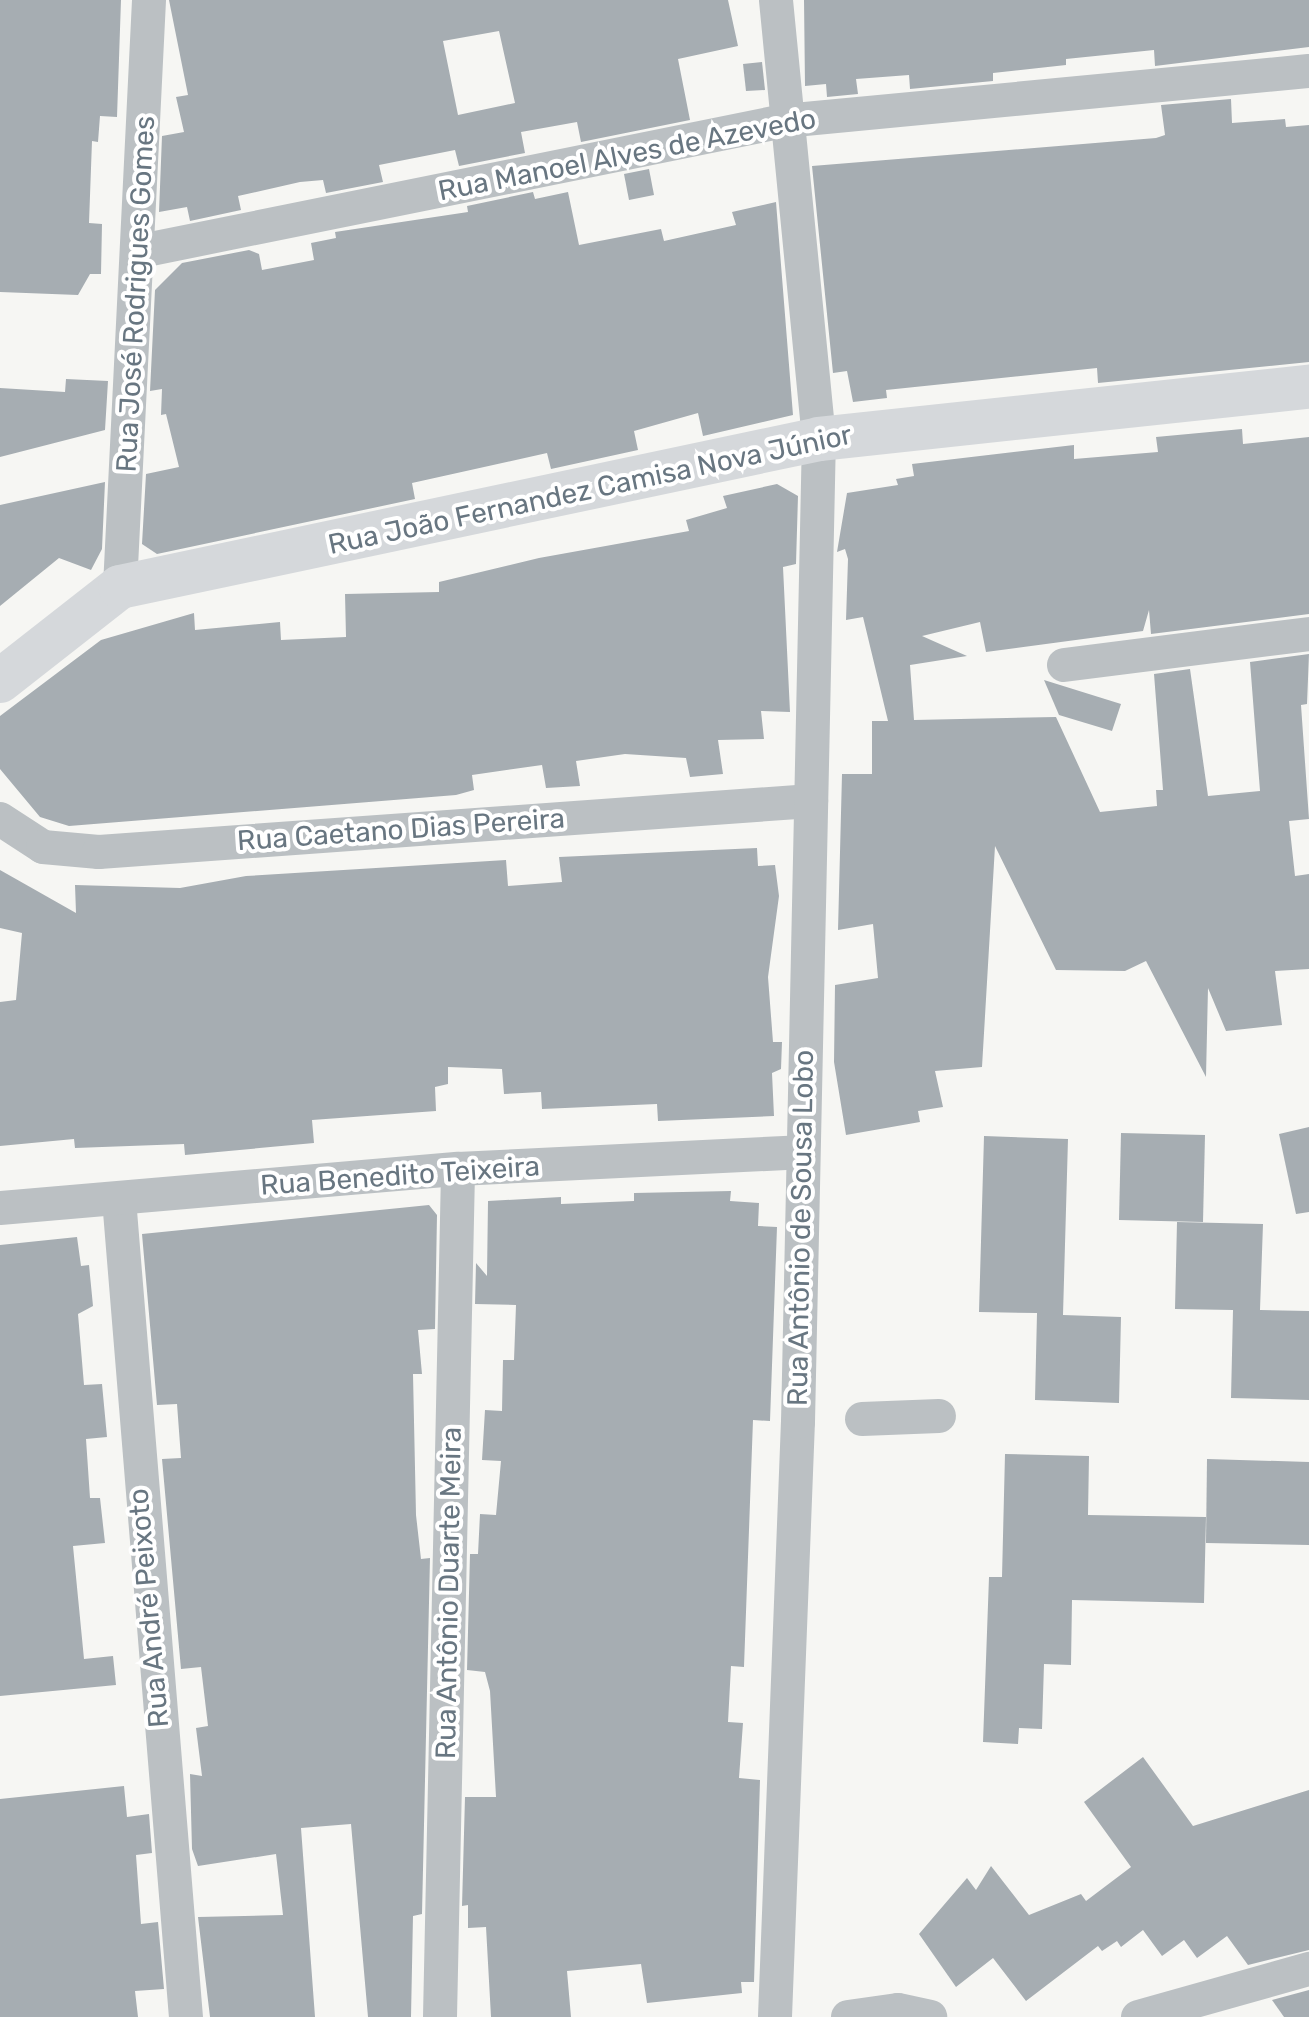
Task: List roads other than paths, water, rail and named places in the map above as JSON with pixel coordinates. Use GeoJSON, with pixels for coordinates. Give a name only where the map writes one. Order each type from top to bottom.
{"type":"FeatureCollection","features":[{"type":"Feature","properties":{"kind":"main road","name":"Rua João Fernandez Camisa Nova Júnior"},"geometry":{"type":"LineString","coordinates":[[0,681],[120,587],[819,439],[1309,387]]}},
{"type":"Feature","properties":{"kind":"street","name":"Rua José Rodrigues Gomes"},"geometry":{"type":"LineString","coordinates":[[120,587],[141,251],[149,0]]}},
{"type":"Feature","properties":{"kind":"street","name":"Rua Antônio de Sousa Lobo"},"geometry":{"type":"LineString","coordinates":[[775,2017],[819,439],[784,121],[776,0]]}},
{"type":"Feature","properties":{"kind":"street","name":"Rua Manoel Alves de Azevedo"},"geometry":{"type":"LineString","coordinates":[[141,251],[784,121],[1309,71]]}},
{"type":"Feature","properties":{"kind":"street"},"geometry":{"type":"LineString","coordinates":[[1064,665],[1309,634]]}},
{"type":"Feature","properties":{"kind":"street","name":"Rua Caetano Dias Pereira"},"geometry":{"type":"LineString","coordinates":[[0,819],[43,847],[99,852],[811,801]]}},
{"type":"Feature","properties":{"kind":"street","name":"Rua Benedito Teixeira"},"geometry":{"type":"LineString","coordinates":[[0,1208],[458,1169],[801,1152]]}},
{"type":"Feature","properties":{"kind":"street","name":"Rua Antônio Duarte Meira"},"geometry":{"type":"LineString","coordinates":[[440,2017],[458,1169]]}},
{"type":"Feature","properties":{"kind":"street","name":"Rua André Peixoto"},"geometry":{"type":"LineString","coordinates":[[119,1199],[186,2017]]}},
{"type":"Feature","properties":{"kind":"street"},"geometry":{"type":"LineString","coordinates":[[862,1419],[939,1416]]}},
{"type":"Feature","properties":{"kind":"street"},"geometry":{"type":"LineString","coordinates":[[1138,2017],[1309,1969]]}},
{"type":"Feature","properties":{"kind":"street"},"geometry":{"type":"LineString","coordinates":[[848,2017],[898,2010],[930,2017]]}}]}
